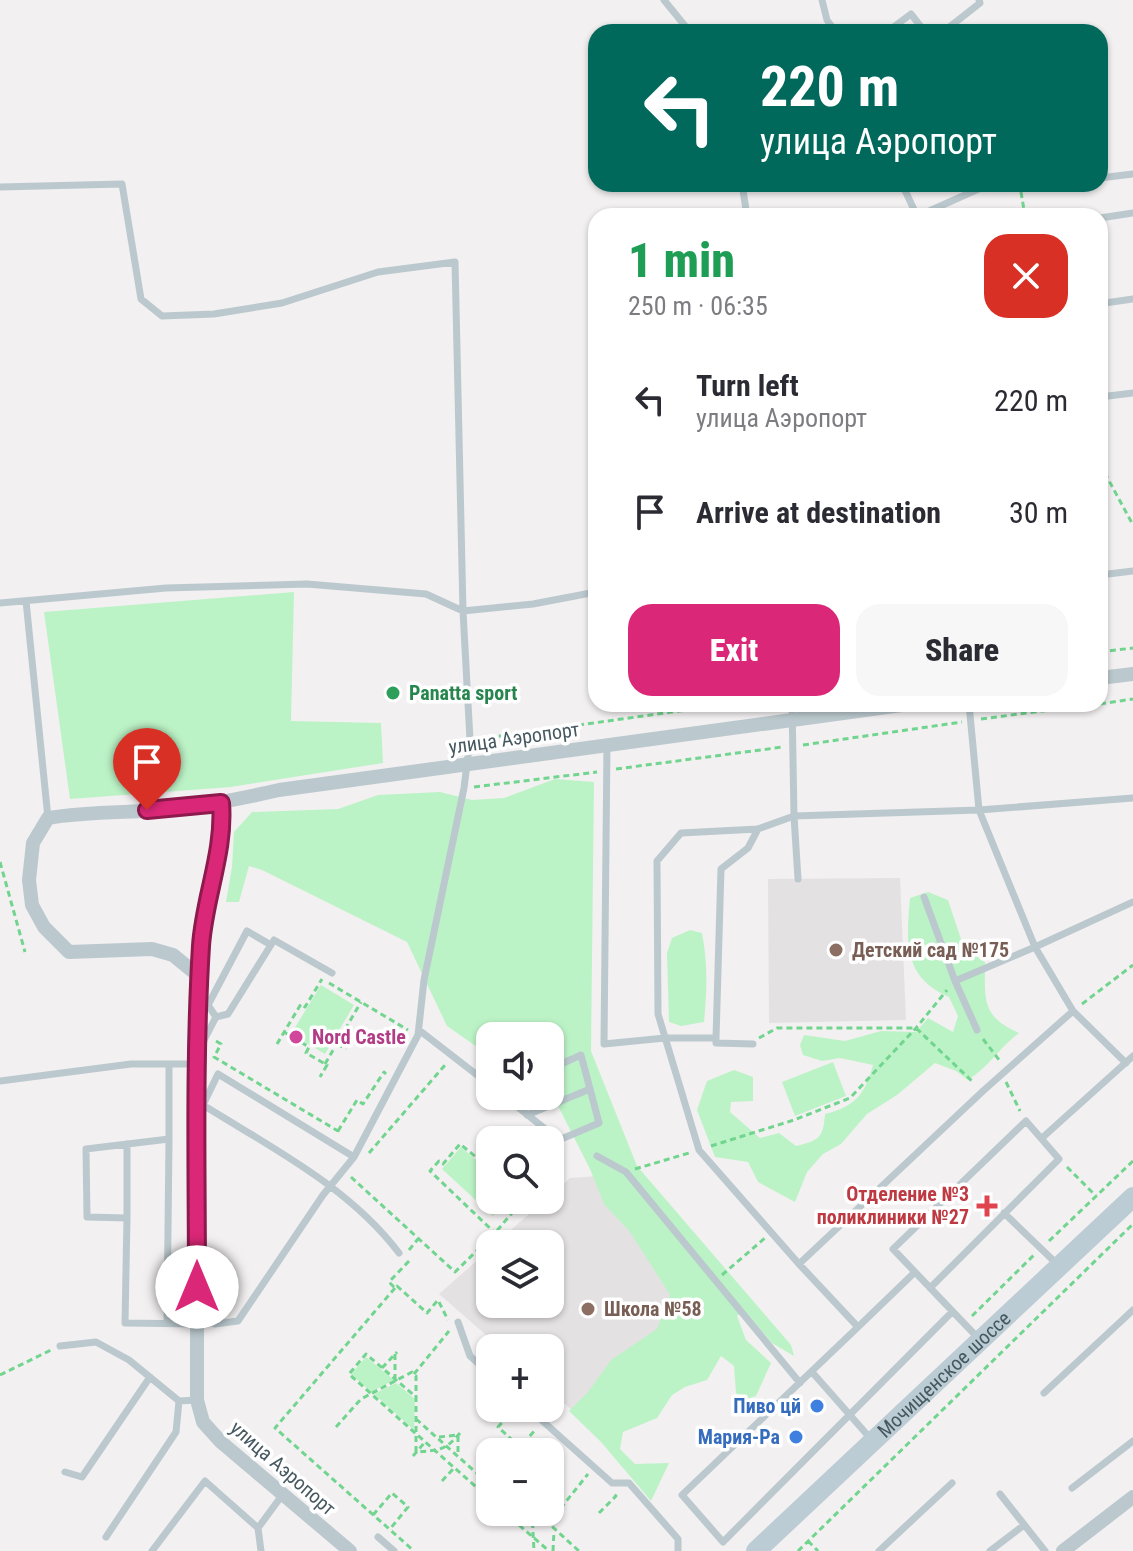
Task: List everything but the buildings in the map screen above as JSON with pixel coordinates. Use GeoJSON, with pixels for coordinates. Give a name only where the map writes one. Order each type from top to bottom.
{"type":"FeatureCollection","features":[{"type":"Feature","properties":{"kind":"main road","name":"Мочищенское шоссе"},"geometry":{"type":"LineString","coordinates":[[756,1551],[1133,1197]]}},
{"type":"Feature","properties":{"kind":"street"},"geometry":{"type":"LineString","coordinates":[[1108,677],[1133,674]]}},
{"type":"Feature","properties":{"kind":"street","name":"улица Аэропорт"},"geometry":{"type":"LineString","coordinates":[[48,818],[221,803],[279,790],[607,745],[792,712]]}},
{"type":"Feature","properties":{"kind":"street","name":"улица Аэропорт"},"geometry":{"type":"LineString","coordinates":[[221,803],[223,828],[201,942],[197,1064],[197,1400],[203,1422],[221,1442],[350,1551]]}},
{"type":"Feature","properties":{"kind":"street"},"geometry":{"type":"LineString","coordinates":[[48,818],[33,843],[29,880],[32,905],[44,927],[69,952],[152,949],[173,955],[200,977]]}},
{"type":"Feature","properties":{"kind":"street"},"geometry":{"type":"LineString","coordinates":[[1063,1551],[1133,1497]]}},
{"type":"Feature","properties":{"kind":"lane"},"geometry":{"type":"LineString","coordinates":[[664,0],[684,24]]}},
{"type":"Feature","properties":{"kind":"lane"},"geometry":{"type":"LineString","coordinates":[[822,0],[830,24]]}},
{"type":"Feature","properties":{"kind":"lane"},"geometry":{"type":"LineString","coordinates":[[953,24],[980,3],[979,0]]}},
{"type":"Feature","properties":{"kind":"lane"},"geometry":{"type":"LineString","coordinates":[[898,24],[911,14],[919,24]]}},
{"type":"Feature","properties":{"kind":"lane"},"geometry":{"type":"LineString","coordinates":[[1108,177],[1133,174]]}},
{"type":"Feature","properties":{"kind":"lane"},"geometry":{"type":"LineString","coordinates":[[0,187],[122,184],[141,299],[162,316],[214,314],[282,303],[378,272],[455,262],[463,611],[470,740],[464,788],[424,980],[418,1034],[355,1154],[323,1195],[238,1321],[215,1324],[197,1321],[125,1323],[127,1144]]}},
{"type":"Feature","properties":{"kind":"lane"},"geometry":{"type":"LineString","coordinates":[[934,208],[968,192]]}},
{"type":"Feature","properties":{"kind":"lane"},"geometry":{"type":"LineString","coordinates":[[1108,217],[1133,213]]}},
{"type":"Feature","properties":{"kind":"lane"},"geometry":{"type":"LineString","coordinates":[[1108,303],[1133,299]]}},
{"type":"Feature","properties":{"kind":"lane"},"geometry":{"type":"LineString","coordinates":[[1108,396],[1133,393]]}},
{"type":"Feature","properties":{"kind":"lane"},"geometry":{"type":"LineString","coordinates":[[1108,574],[1133,571]]}},
{"type":"Feature","properties":{"kind":"lane"},"geometry":{"type":"LineString","coordinates":[[0,603],[166,588],[307,584],[426,594],[463,611],[533,604],[588,594]]}},
{"type":"Feature","properties":{"kind":"lane"},"geometry":{"type":"LineString","coordinates":[[26,601],[48,818]]}},
{"type":"Feature","properties":{"kind":"lane"},"geometry":{"type":"LineString","coordinates":[[792,712],[798,879]]}},
{"type":"Feature","properties":{"kind":"lane"},"geometry":{"type":"LineString","coordinates":[[970,712],[979,810],[1035,947],[1073,1011],[1126,1063]]}},
{"type":"Feature","properties":{"kind":"lane"},"geometry":{"type":"LineString","coordinates":[[607,745],[604,1044],[665,1038],[716,1038]]}},
{"type":"Feature","properties":{"kind":"lane"},"geometry":{"type":"LineString","coordinates":[[858,1327],[770,1233],[699,1150],[658,1014],[657,861],[681,833],[758,829],[794,816],[979,810],[1133,798]]}},
{"type":"Feature","properties":{"kind":"lane"},"geometry":{"type":"LineString","coordinates":[[753,1044],[716,1043],[716,1038],[721,869],[748,848],[758,829]]}},
{"type":"Feature","properties":{"kind":"lane"},"geometry":{"type":"LineString","coordinates":[[924,897],[977,1030]]}},
{"type":"Feature","properties":{"kind":"lane"},"geometry":{"type":"LineString","coordinates":[[955,981],[1133,902]]}},
{"type":"Feature","properties":{"kind":"lane"},"geometry":{"type":"LineString","coordinates":[[216,1017],[208,1005],[247,931],[271,945]]}},
{"type":"Feature","properties":{"kind":"lane"},"geometry":{"type":"LineString","coordinates":[[332,973],[274,940],[228,1014],[216,1017],[202,1041],[200,1055],[202,1066],[355,1154]]}},
{"type":"Feature","properties":{"kind":"lane"},"geometry":{"type":"LineString","coordinates":[[799,1264],[1073,1011]]}},
{"type":"Feature","properties":{"kind":"lane"},"geometry":{"type":"LineString","coordinates":[[418,1034],[476,1075]]}},
{"type":"Feature","properties":{"kind":"lane"},"geometry":{"type":"LineString","coordinates":[[521,1110],[559,1140],[599,1123],[581,1055],[564,1063]]}},
{"type":"Feature","properties":{"kind":"lane"},"geometry":{"type":"LineString","coordinates":[[1042,1138],[1133,1056]]}},
{"type":"Feature","properties":{"kind":"lane"},"geometry":{"type":"LineString","coordinates":[[0,1081],[131,1064],[197,1064]]}},
{"type":"Feature","properties":{"kind":"lane"},"geometry":{"type":"LineString","coordinates":[[167,1323],[169,1064]]}},
{"type":"Feature","properties":{"kind":"lane"},"geometry":{"type":"LineString","coordinates":[[218,1074],[203,1105],[333,1186],[401,1254]]}},
{"type":"Feature","properties":{"kind":"lane"},"geometry":{"type":"LineString","coordinates":[[527,1115],[590,1089]]}},
{"type":"Feature","properties":{"kind":"lane"},"geometry":{"type":"LineString","coordinates":[[930,1288],[1059,1159],[1026,1121],[893,1249],[980,1341]]}},
{"type":"Feature","properties":{"kind":"lane"},"geometry":{"type":"LineString","coordinates":[[127,1218],[87,1217],[86,1149],[169,1139]]}},
{"type":"Feature","properties":{"kind":"lane"},"geometry":{"type":"LineString","coordinates":[[597,1156],[626,1172],[800,1383]]}},
{"type":"Feature","properties":{"kind":"lane"},"geometry":{"type":"LineString","coordinates":[[1004,1213],[1059,1266]]}},
{"type":"Feature","properties":{"kind":"lane"},"geometry":{"type":"LineString","coordinates":[[914,1273],[682,1495],[723,1542],[952,1312]]}},
{"type":"Feature","properties":{"kind":"lane"},"geometry":{"type":"LineString","coordinates":[[1044,1393],[1133,1310]]}},
{"type":"Feature","properties":{"kind":"lane"},"geometry":{"type":"LineString","coordinates":[[455,1325],[470,1356],[476,1361]]}},
{"type":"Feature","properties":{"kind":"lane"},"geometry":{"type":"LineString","coordinates":[[60,1346],[96,1342],[114,1350],[179,1401],[197,1400]]}},
{"type":"Feature","properties":{"kind":"lane"},"geometry":{"type":"LineString","coordinates":[[812,1372],[873,1442]]}},
{"type":"Feature","properties":{"kind":"lane"},"geometry":{"type":"LineString","coordinates":[[65,1472],[82,1477],[150,1377]]}},
{"type":"Feature","properties":{"kind":"lane"},"geometry":{"type":"LineString","coordinates":[[106,1537],[176,1432],[179,1401]]}},
{"type":"Feature","properties":{"kind":"lane"},"geometry":{"type":"LineString","coordinates":[[544,1422],[612,1483],[629,1483],[678,1539],[678,1551]]}},
{"type":"Feature","properties":{"kind":"lane"},"geometry":{"type":"LineString","coordinates":[[1072,1488],[1133,1441]]}},
{"type":"Feature","properties":{"kind":"lane"},"geometry":{"type":"LineString","coordinates":[[152,1551],[205,1481],[258,1528],[261,1551]]}},
{"type":"Feature","properties":{"kind":"lane"},"geometry":{"type":"LineString","coordinates":[[879,1551],[952,1483]]}},
{"type":"Feature","properties":{"kind":"lane"},"geometry":{"type":"LineString","coordinates":[[258,1528],[283,1494]]}},
{"type":"Feature","properties":{"kind":"lane"},"geometry":{"type":"LineString","coordinates":[[1000,1494],[1045,1551]]}},
{"type":"Feature","properties":{"kind":"lane"},"geometry":{"type":"LineString","coordinates":[[990,1551],[1024,1525]]}},
{"type":"Feature","properties":{"kind":"lane"},"geometry":{"type":"LineString","coordinates":[[378,1537],[394,1551]]}},
{"type":"Feature","properties":{"kind":"path"},"geometry":{"type":"LineString","coordinates":[[1108,479],[1133,525]]}},
{"type":"Feature","properties":{"kind":"path"},"geometry":{"type":"LineString","coordinates":[[1108,651],[1133,648]]}},
{"type":"Feature","properties":{"kind":"path"},"geometry":{"type":"LineString","coordinates":[[1108,703],[1133,699]]}},
{"type":"Feature","properties":{"kind":"path"},"geometry":{"type":"LineString","coordinates":[[470,740],[671,712]]}},
{"type":"Feature","properties":{"kind":"path"},"geometry":{"type":"LineString","coordinates":[[464,788],[1038,712]]}},
{"type":"Feature","properties":{"kind":"path"},"geometry":{"type":"LineString","coordinates":[[0,862],[25,952]]}},
{"type":"Feature","properties":{"kind":"path"},"geometry":{"type":"LineString","coordinates":[[1073,1011],[1133,965]]}},
{"type":"Feature","properties":{"kind":"path"},"geometry":{"type":"LineString","coordinates":[[277,1044],[301,1004],[305,1007],[322,979],[418,1034]]}},
{"type":"Feature","properties":{"kind":"path"},"geometry":{"type":"LineString","coordinates":[[626,1172],[794,1120],[850,1098],[955,981]]}},
{"type":"Feature","properties":{"kind":"path"},"geometry":{"type":"LineString","coordinates":[[320,1077],[361,1002]]}},
{"type":"Feature","properties":{"kind":"path"},"geometry":{"type":"LineString","coordinates":[[753,1044],[763,1033],[777,1028],[916,1028],[983,1091]]}},
{"type":"Feature","properties":{"kind":"path"},"geometry":{"type":"LineString","coordinates":[[977,1030],[1005,1072],[1026,1121]]}},
{"type":"Feature","properties":{"kind":"path"},"geometry":{"type":"LineString","coordinates":[[284,1032],[309,1047],[306,1053],[325,1064]]}},
{"type":"Feature","properties":{"kind":"path"},"geometry":{"type":"LineString","coordinates":[[213,1039],[221,1044],[214,1057],[338,1131]]}},
{"type":"Feature","properties":{"kind":"path"},"geometry":{"type":"LineString","coordinates":[[337,1044],[346,1049]]}},
{"type":"Feature","properties":{"kind":"path"},"geometry":{"type":"LineString","coordinates":[[366,1157],[448,1062]]}},
{"type":"Feature","properties":{"kind":"path"},"geometry":{"type":"LineString","coordinates":[[355,1154],[334,1138],[357,1100],[363,1104],[384,1072],[387,1074]]}},
{"type":"Feature","properties":{"kind":"path"},"geometry":{"type":"LineString","coordinates":[[476,1157],[460,1144],[443,1164],[439,1161],[430,1171],[492,1230]]}},
{"type":"Feature","properties":{"kind":"path"},"geometry":{"type":"LineString","coordinates":[[1059,1159],[1096,1197]]}},
{"type":"Feature","properties":{"kind":"path"},"geometry":{"type":"LineString","coordinates":[[350,1176],[455,1272],[476,1252]]}},
{"type":"Feature","properties":{"kind":"path"},"geometry":{"type":"LineString","coordinates":[[498,1230],[511,1214]]}},
{"type":"Feature","properties":{"kind":"path"},"geometry":{"type":"LineString","coordinates":[[798,1551],[1133,1224]]}},
{"type":"Feature","properties":{"kind":"path"},"geometry":{"type":"LineString","coordinates":[[716,1279],[770,1233]]}},
{"type":"Feature","properties":{"kind":"path"},"geometry":{"type":"LineString","coordinates":[[401,1254],[418,1239]]}},
{"type":"Feature","properties":{"kind":"path"},"geometry":{"type":"LineString","coordinates":[[409,1261],[389,1282],[427,1313],[438,1300],[455,1325],[454,1338]]}},
{"type":"Feature","properties":{"kind":"path"},"geometry":{"type":"LineString","coordinates":[[395,1288],[275,1428],[414,1551]]}},
{"type":"Feature","properties":{"kind":"path"},"geometry":{"type":"LineString","coordinates":[[414,1374],[455,1325]]}},
{"type":"Feature","properties":{"kind":"path"},"geometry":{"type":"LineString","coordinates":[[0,1375],[60,1346]]}},
{"type":"Feature","properties":{"kind":"path"},"geometry":{"type":"LineString","coordinates":[[382,1368],[396,1353],[396,1379]]}},
{"type":"Feature","properties":{"kind":"path"},"geometry":{"type":"LineString","coordinates":[[416,1397],[366,1354],[349,1374],[476,1487]]}},
{"type":"Feature","properties":{"kind":"path"},"geometry":{"type":"LineString","coordinates":[[336,1427],[361,1399],[396,1379],[412,1372],[414,1374]]}},
{"type":"Feature","properties":{"kind":"path"},"geometry":{"type":"LineString","coordinates":[[414,1374],[414,1454]]}},
{"type":"Feature","properties":{"kind":"path"},"geometry":{"type":"LineString","coordinates":[[416,1419],[476,1472]]}},
{"type":"Feature","properties":{"kind":"path"},"geometry":{"type":"LineString","coordinates":[[502,1422],[498,1427],[520,1447],[538,1427]]}},
{"type":"Feature","properties":{"kind":"path"},"geometry":{"type":"LineString","coordinates":[[414,1454],[447,1447],[459,1434]]}},
{"type":"Feature","properties":{"kind":"path"},"geometry":{"type":"LineString","coordinates":[[437,1438],[459,1434]]}},
{"type":"Feature","properties":{"kind":"path"},"geometry":{"type":"LineString","coordinates":[[458,1456],[459,1434]]}},
{"type":"Feature","properties":{"kind":"path"},"geometry":{"type":"LineString","coordinates":[[414,1454],[425,1442]]}},
{"type":"Feature","properties":{"kind":"path"},"geometry":{"type":"LineString","coordinates":[[460,1473],[468,1465]]}},
{"type":"Feature","properties":{"kind":"path"},"geometry":{"type":"LineString","coordinates":[[442,1481],[454,1468]]}},
{"type":"Feature","properties":{"kind":"path"},"geometry":{"type":"LineString","coordinates":[[564,1504],[589,1473]]}},
{"type":"Feature","properties":{"kind":"path"},"geometry":{"type":"LineString","coordinates":[[373,1515],[392,1493],[408,1507],[390,1529]]}},
{"type":"Feature","properties":{"kind":"path"},"geometry":{"type":"LineString","coordinates":[[599,1513],[616,1496],[612,1493]]}},
{"type":"Feature","properties":{"kind":"path"},"geometry":{"type":"LineString","coordinates":[[520,1526],[551,1551],[554,1529]]}},
{"type":"Feature","properties":{"kind":"path"},"geometry":{"type":"LineString","coordinates":[[533,1526],[536,1551],[543,1546]]}},
{"type":"Feature","properties":{"kind":"path"},"geometry":{"type":"LineString","coordinates":[[550,1526],[579,1551]]}},
{"type":"Feature","properties":{"kind":"path"},"geometry":{"type":"LineString","coordinates":[[808,1541],[818,1551]]}},
{"type":"Feature","properties":{"kind":"shaded area","name":"Детский сад №175"},"geometry":{"type":"Polygon","coordinates":[[[900,878],[906,1020],[769,1023],[768,879],[900,878]]]}},
{"type":"Feature","properties":{"kind":"shaded area","name":"Школа №58"},"geometry":{"type":"Polygon","coordinates":[[[614,1175],[723,1315],[604,1438],[564,1403],[564,1334],[485,1334],[439,1294],[476,1261],[476,1318],[564,1318],[564,1230],[511,1230],[529,1214],[564,1214],[564,1183],[570,1178],[614,1175]]]}},
{"type":"Feature","properties":{"kind":"green space"},"geometry":{"type":"Polygon","coordinates":[[[294,592],[291,721],[381,723],[383,763],[231,787],[70,799],[44,612],[294,592]]]}},
{"type":"Feature","properties":{"kind":"green space"},"geometry":{"type":"Polygon","coordinates":[[[555,779],[594,782],[591,1051],[637,1166],[791,1345],[794,1356],[772,1343],[744,1310],[737,1316],[746,1340],[771,1363],[756,1396],[744,1400],[736,1393],[734,1366],[721,1356],[707,1380],[672,1395],[657,1418],[623,1432],[620,1449],[635,1464],[669,1463],[651,1501],[601,1442],[569,1411],[588,1392],[611,1360],[657,1329],[670,1295],[630,1232],[604,1204],[560,1110],[564,1110],[564,1022],[476,1022],[476,1046],[447,1026],[407,942],[249,866],[239,902],[226,902],[234,832],[252,812],[338,809],[378,795],[440,792],[472,800],[504,798],[555,779]]]}},
{"type":"Feature","properties":{"kind":"green space"},"geometry":{"type":"Polygon","coordinates":[[[928,892],[948,900],[964,948],[985,962],[986,997],[992,1013],[1019,1033],[968,1080],[956,1071],[935,1063],[897,1095],[867,1114],[841,1144],[823,1154],[807,1172],[795,1202],[758,1182],[748,1162],[715,1157],[697,1110],[707,1081],[734,1070],[753,1077],[753,1101],[731,1102],[730,1112],[760,1138],[779,1133],[796,1146],[810,1142],[821,1134],[825,1114],[844,1108],[857,1098],[873,1065],[840,1058],[822,1061],[803,1055],[800,1045],[804,1035],[845,1041],[881,1031],[916,1032],[928,1018],[953,1032],[958,1016],[949,997],[923,979],[915,968],[908,943],[910,898],[928,892]]]}},
{"type":"Feature","properties":{"kind":"green space"},"geometry":{"type":"Polygon","coordinates":[[[690,930],[702,933],[704,944],[704,1022],[681,1026],[669,1022],[667,953],[672,938],[690,930]]]}},
{"type":"Feature","properties":{"kind":"green space"},"geometry":{"type":"Polygon","coordinates":[[[321,985],[354,1005],[325,1054],[291,1034],[321,985]]]}},
{"type":"Feature","properties":{"kind":"green space"},"geometry":{"type":"Polygon","coordinates":[[[833,1062],[846,1096],[795,1116],[782,1082],[833,1062]]]}},
{"type":"Feature","properties":{"kind":"green space"},"geometry":{"type":"Polygon","coordinates":[[[461,1147],[476,1160],[476,1200],[442,1169],[461,1147]]]}},
{"type":"Feature","properties":{"kind":"green space"},"geometry":{"type":"Polygon","coordinates":[[[366,1357],[394,1380],[371,1392],[351,1374],[366,1357]]]}},
{"type":"Feature","properties":{"kind":"green space"},"geometry":{"type":"Polygon","coordinates":[[[396,1383],[415,1399],[414,1430],[374,1394],[396,1383]]]}},
{"type":"Feature","properties":{"kind":"place","name":"Panatta sport"},"geometry":{"type":"Point","coordinates":[393,693]}},
{"type":"Feature","properties":{"kind":"place","name":"Детский сад №175"},"geometry":{"type":"Point","coordinates":[836,950]}},
{"type":"Feature","properties":{"kind":"place","name":"Nord Castle"},"geometry":{"type":"Point","coordinates":[296,1037]}},
{"type":"Feature","properties":{"kind":"place","name":"Отделение №3 поликлиники №27"},"geometry":{"type":"Point","coordinates":[987,1206]}},
{"type":"Feature","properties":{"kind":"place","name":"Школа №58"},"geometry":{"type":"Point","coordinates":[588,1309]}},
{"type":"Feature","properties":{"kind":"place","name":"Пиво цй"},"geometry":{"type":"Point","coordinates":[817,1406]}},
{"type":"Feature","properties":{"kind":"place","name":"Мария-Ра"},"geometry":{"type":"Point","coordinates":[796,1437]}},
{"type":"Feature","properties":{"kind":"route"},"geometry":{"type":"LineString","coordinates":[[147,810],[221,803],[223,828],[201,942],[197,1012],[197,1287]]}}]}
